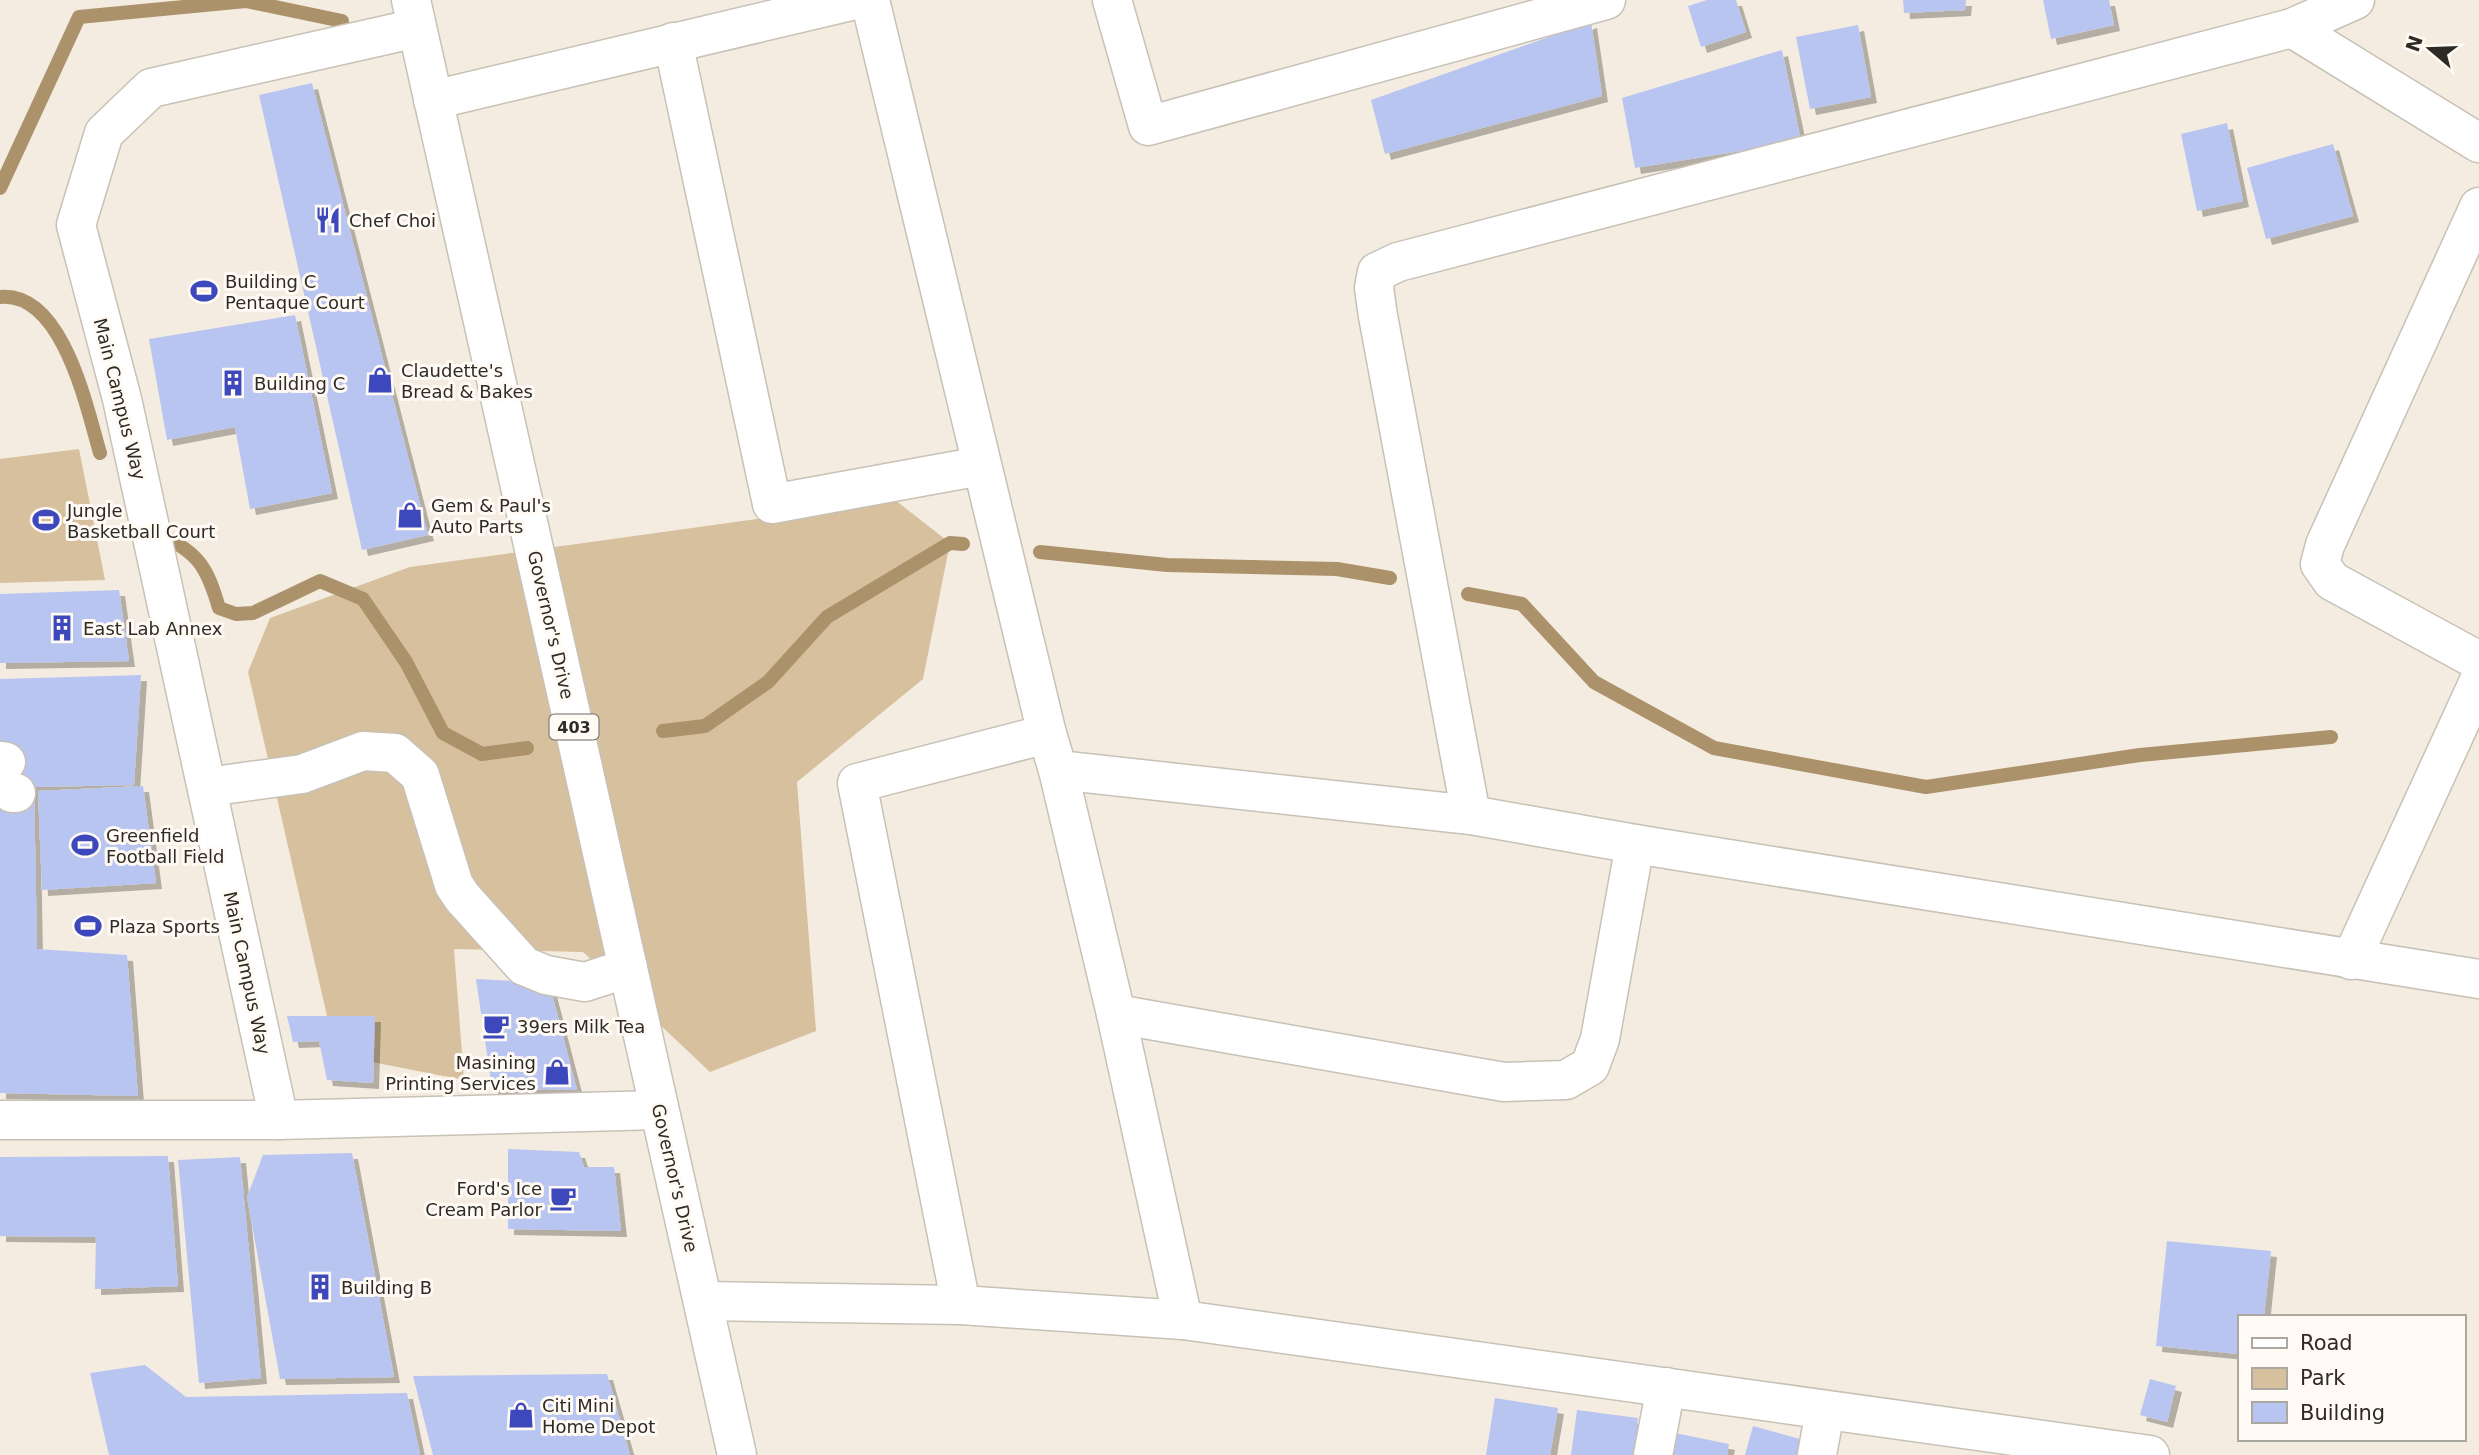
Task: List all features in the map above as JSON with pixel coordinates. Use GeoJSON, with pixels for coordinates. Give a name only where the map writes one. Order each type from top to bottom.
{"type":"FeatureCollection","features":[{"type":"Feature","properties":{"kind":"street"},"geometry":{"type":"LineString","coordinates":[[433,100],[855,0]]}},
{"type":"Feature","properties":{"kind":"street"},"geometry":{"type":"LineString","coordinates":[[870,0],[1116,1014],[1183,1320]]}},
{"type":"Feature","properties":{"kind":"street"},"geometry":{"type":"LineString","coordinates":[[1112,0],[1148,127],[1606,0]]}},
{"type":"Feature","properties":{"kind":"street"},"geometry":{"type":"LineString","coordinates":[[1471,815],[1378,316],[1374,288],[1377,272],[1398,262],[2292,28],[2356,0]]}},
{"type":"Feature","properties":{"kind":"street","name":"Governor's Drive"},"geometry":{"type":"LineString","coordinates":[[414,14],[737,1455]]}},
{"type":"Feature","properties":{"kind":"street","name":"Main Campus Way"},"geometry":{"type":"LineString","coordinates":[[279,1120],[122,399],[76,225],[104,133],[151,88],[414,14]]}},
{"type":"Feature","properties":{"kind":"street"},"geometry":{"type":"LineString","coordinates":[[2292,28],[2479,143]]}},
{"type":"Feature","properties":{"kind":"street"},"geometry":{"type":"LineString","coordinates":[[673,42],[772,504],[981,466]]}},
{"type":"Feature","properties":{"kind":"street"},"geometry":{"type":"LineString","coordinates":[[2479,207],[2325,545],[2320,564],[2332,581],[2479,661]]}},
{"type":"Feature","properties":{"kind":"street"},"geometry":{"type":"LineString","coordinates":[[2351,960],[2479,681]]}},
{"type":"Feature","properties":{"kind":"street"},"geometry":{"type":"LineString","coordinates":[[961,1305],[857,783],[1047,734]]}},
{"type":"Feature","properties":{"kind":"street"},"geometry":{"type":"LineString","coordinates":[[207,787],[302,774],[363,751],[395,752],[420,775],[454,885],[524,966],[546,975],[586,982],[628,968]]}},
{"type":"Feature","properties":{"kind":"street"},"geometry":{"type":"LineString","coordinates":[[1058,770],[1471,815],[1635,844],[2479,979]]}},
{"type":"Feature","properties":{"kind":"street"},"geometry":{"type":"LineString","coordinates":[[1116,1014],[1504,1082],[1566,1080],[1590,1066],[1601,1039],[1635,844]]}},
{"type":"Feature","properties":{"kind":"street"},"geometry":{"type":"LineString","coordinates":[[0,1120],[279,1120],[659,1110]]}},
{"type":"Feature","properties":{"kind":"street"},"geometry":{"type":"LineString","coordinates":[[704,1301],[961,1305],[1183,1320],[1825,1411],[1961,1441],[2150,1455]]}},
{"type":"Feature","properties":{"kind":"street"},"geometry":{"type":"LineString","coordinates":[[1653,1455],[1666,1387]]}},
{"type":"Feature","properties":{"kind":"street"},"geometry":{"type":"LineString","coordinates":[[1817,1455],[1825,1411]]}},
{"type":"Feature","properties":{"kind":"green space","name":"Jungle Basketball Court"},"geometry":{"type":"Polygon","coordinates":[[[79,449],[105,580],[0,583],[0,459],[79,449]]]}},
{"type":"Feature","properties":{"kind":"green space"},"geometry":{"type":"Polygon","coordinates":[[[895,500],[950,543],[923,679],[797,782],[816,1031],[710,1072],[583,952],[454,949],[464,1080],[336,1055],[248,672],[270,618],[410,567],[895,500]]]}},
{"type":"Feature","properties":{"kind":"building"},"geometry":{"type":"Polygon","coordinates":[[[1707,0],[1736,0],[1746,32],[1701,47],[1688,6],[1707,0]]]}},
{"type":"Feature","properties":{"kind":"building"},"geometry":{"type":"Polygon","coordinates":[[[1903,0],[1966,0],[1965,10],[1904,13],[1903,0]]]}},
{"type":"Feature","properties":{"kind":"building"},"geometry":{"type":"Polygon","coordinates":[[[2043,0],[2109,0],[2114,25],[2051,39],[2043,0]]]}},
{"type":"Feature","properties":{"kind":"building"},"geometry":{"type":"Polygon","coordinates":[[[1591,22],[1602,96],[1385,154],[1371,100],[1591,22]]]}},
{"type":"Feature","properties":{"kind":"building"},"geometry":{"type":"Polygon","coordinates":[[[1858,25],[1871,97],[1810,109],[1796,37],[1858,25]]]}},
{"type":"Feature","properties":{"kind":"building"},"geometry":{"type":"Polygon","coordinates":[[[1782,50],[1801,141],[1635,168],[1622,98],[1782,50]]]}},
{"type":"Feature","properties":{"kind":"building"},"geometry":{"type":"Polygon","coordinates":[[[312,83],[428,535],[362,550],[259,95],[312,83]]]}},
{"type":"Feature","properties":{"kind":"building"},"geometry":{"type":"Polygon","coordinates":[[[2227,123],[2243,201],[2197,211],[2181,134],[2227,123]]]}},
{"type":"Feature","properties":{"kind":"building"},"geometry":{"type":"Polygon","coordinates":[[[2333,144],[2353,216],[2266,239],[2247,168],[2333,144]]]}},
{"type":"Feature","properties":{"kind":"building","name":"Building C"},"geometry":{"type":"Polygon","coordinates":[[[295,315],[332,493],[250,509],[235,427],[167,440],[149,339],[295,315]]]}},
{"type":"Feature","properties":{"kind":"building","name":"East Lab Annex"},"geometry":{"type":"Polygon","coordinates":[[[119,590],[129,661],[0,663],[0,594],[119,590]]]}},
{"type":"Feature","properties":{"kind":"building"},"geometry":{"type":"Polygon","coordinates":[[[141,675],[134,785],[34,787],[37,949],[127,955],[138,1096],[0,1093],[0,679],[141,675]]]}},
{"type":"Feature","properties":{"kind":"building"},"geometry":{"type":"Polygon","coordinates":[[[143,786],[156,883],[42,890],[38,791],[143,786]]]}},
{"type":"Feature","properties":{"kind":"building"},"geometry":{"type":"Polygon","coordinates":[[[476,979],[549,983],[577,1090],[492,1088],[476,979]]]}},
{"type":"Feature","properties":{"kind":"building"},"geometry":{"type":"Polygon","coordinates":[[[287,1016],[375,1016],[373,1083],[327,1080],[319,1041],[293,1042],[287,1016]]]}},
{"type":"Feature","properties":{"kind":"building","name":"Ford's Ice Cream Parlor"},"geometry":{"type":"Polygon","coordinates":[[[508,1149],[579,1152],[584,1167],[614,1167],[621,1231],[508,1229],[508,1149]]]}},
{"type":"Feature","properties":{"kind":"building","name":"Building B"},"geometry":{"type":"Polygon","coordinates":[[[352,1153],[394,1377],[280,1379],[247,1197],[263,1155],[352,1153]]]}},
{"type":"Feature","properties":{"kind":"building"},"geometry":{"type":"Polygon","coordinates":[[[168,1156],[178,1286],[95,1289],[96,1237],[0,1236],[0,1157],[168,1156]]]}},
{"type":"Feature","properties":{"kind":"building"},"geometry":{"type":"Polygon","coordinates":[[[240,1157],[261,1378],[199,1383],[178,1160],[240,1157]]]}},
{"type":"Feature","properties":{"kind":"building"},"geometry":{"type":"Polygon","coordinates":[[[2167,1241],[2271,1251],[2264,1315],[2238,1315],[2238,1354],[2156,1346],[2167,1241]]]}},
{"type":"Feature","properties":{"kind":"building"},"geometry":{"type":"Polygon","coordinates":[[[145,1365],[186,1397],[407,1393],[420,1455],[109,1455],[90,1373],[145,1365]]]}},
{"type":"Feature","properties":{"kind":"building","name":"Citi Mini Home Depot"},"geometry":{"type":"Polygon","coordinates":[[[607,1374],[630,1455],[433,1455],[413,1376],[607,1374]]]}},
{"type":"Feature","properties":{"kind":"building"},"geometry":{"type":"Polygon","coordinates":[[[2150,1379],[2176,1386],[2167,1422],[2140,1415],[2150,1379]]]}},
{"type":"Feature","properties":{"kind":"building"},"geometry":{"type":"Polygon","coordinates":[[[1495,1398],[1558,1408],[1550,1455],[1486,1455],[1495,1398]]]}},
{"type":"Feature","properties":{"kind":"building"},"geometry":{"type":"Polygon","coordinates":[[[1577,1410],[1638,1418],[1633,1455],[1571,1455],[1577,1410]]]}},
{"type":"Feature","properties":{"kind":"building"},"geometry":{"type":"Polygon","coordinates":[[[1753,1426],[1807,1441],[1803,1455],[1745,1455],[1753,1426]]]}},
{"type":"Feature","properties":{"kind":"building"},"geometry":{"type":"Polygon","coordinates":[[[1665,1431],[1729,1444],[1727,1455],[1660,1455],[1665,1431]]]}},
{"type":"Feature","properties":{"kind":"waterway"},"geometry":{"type":"LineString","coordinates":[[0,188],[79,17],[246,1],[342,21]]}},
{"type":"Feature","properties":{"kind":"waterway"},"geometry":{"type":"LineString","coordinates":[[0,297],[22,300],[40,313],[56,332],[79,383],[100,453]]}},
{"type":"Feature","properties":{"kind":"waterway"},"geometry":{"type":"LineString","coordinates":[[159,534],[184,548],[200,563],[219,608],[236,614],[253,613],[320,581],[363,599],[406,662],[443,733],[482,754],[527,748]]}},
{"type":"Feature","properties":{"kind":"waterway"},"geometry":{"type":"LineString","coordinates":[[663,731],[705,726],[768,682],[827,617],[950,543],[963,544]]}},
{"type":"Feature","properties":{"kind":"waterway"},"geometry":{"type":"LineString","coordinates":[[1040,552],[1167,565],[1337,569],[1390,578]]}},
{"type":"Feature","properties":{"kind":"waterway"},"geometry":{"type":"LineString","coordinates":[[1468,594],[1522,604],[1594,682],[1714,748],[1926,787],[2140,755],[2331,737]]}},
{"type":"Feature","properties":{"kind":"place","name":"Chef Choi"},"geometry":{"type":"Point","coordinates":[328,220]}},
{"type":"Feature","properties":{"kind":"place","name":"Building C Pentaque Court"},"geometry":{"type":"Point","coordinates":[204,291]}},
{"type":"Feature","properties":{"kind":"place","name":"Claudette's Bread & Bakes"},"geometry":{"type":"Point","coordinates":[380,380]}},
{"type":"Feature","properties":{"kind":"place","name":"Building C"},"geometry":{"type":"Point","coordinates":[233,383]}},
{"type":"Feature","properties":{"kind":"place","name":"Gem & Paul's Auto Parts"},"geometry":{"type":"Point","coordinates":[410,515]}},
{"type":"Feature","properties":{"kind":"place","name":"Jungle Basketball Court"},"geometry":{"type":"Point","coordinates":[46,520]}},
{"type":"Feature","properties":{"kind":"place","name":"East Lab Annex"},"geometry":{"type":"Point","coordinates":[62,628]}},
{"type":"Feature","properties":{"kind":"place","name":"Greenfield Football Field"},"geometry":{"type":"Point","coordinates":[85,845]}},
{"type":"Feature","properties":{"kind":"place","name":"Plaza Sports"},"geometry":{"type":"Point","coordinates":[88,926]}},
{"type":"Feature","properties":{"kind":"place","name":"39ers Milk Tea"},"geometry":{"type":"Point","coordinates":[496,1026]}},
{"type":"Feature","properties":{"kind":"place","name":"Masining Printing Services"},"geometry":{"type":"Point","coordinates":[557,1072]}},
{"type":"Feature","properties":{"kind":"place","name":"Ford's Ice Cream Parlor"},"geometry":{"type":"Point","coordinates":[563,1198]}},
{"type":"Feature","properties":{"kind":"place","name":"Building B"},"geometry":{"type":"Point","coordinates":[320,1287]}},
{"type":"Feature","properties":{"kind":"place","name":"Citi Mini Home Depot"},"geometry":{"type":"Point","coordinates":[521,1415]}}]}
